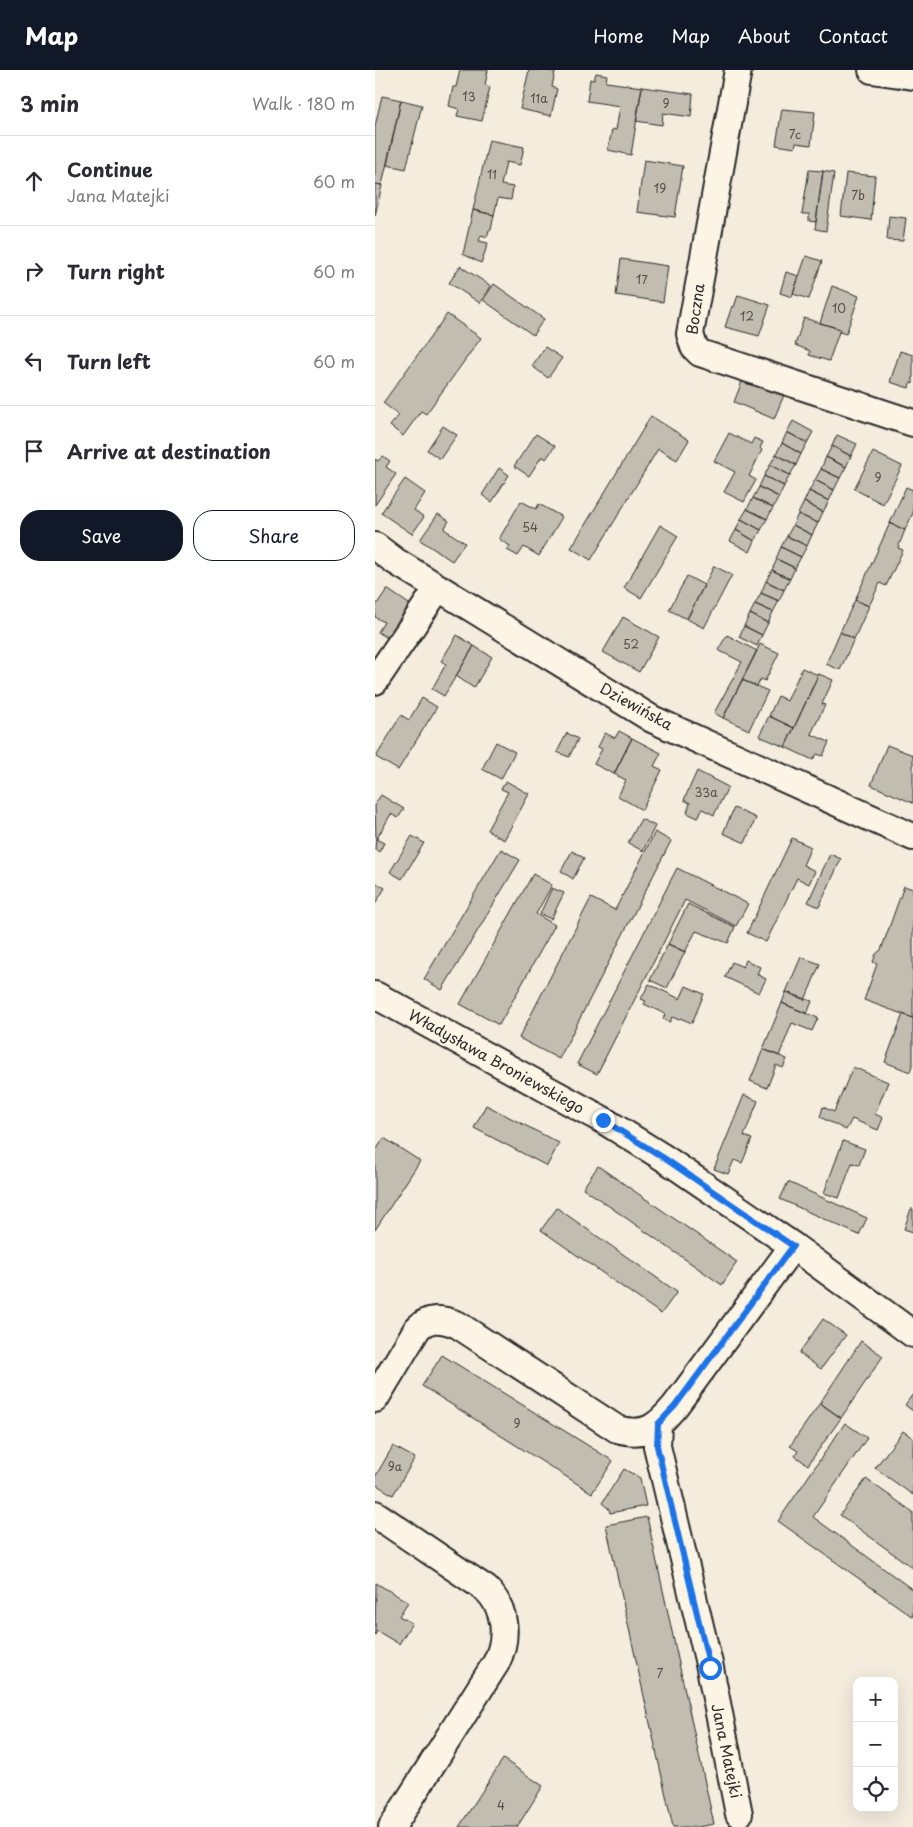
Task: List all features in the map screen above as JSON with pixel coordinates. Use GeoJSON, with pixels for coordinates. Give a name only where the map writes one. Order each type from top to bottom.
{"type":"FeatureCollection","features":[{"type":"Feature","properties":{"kind":"street","name":"Boczna"},"geometry":{"type":"LineString","coordinates":[[738,70],[690,334],[694,347],[700,352],[913,423]]}},
{"type":"Feature","properties":{"kind":"street"},"geometry":{"type":"LineString","coordinates":[[873,70],[913,76]]}},
{"type":"Feature","properties":{"kind":"street","name":"Dziewińska"},"geometry":{"type":"LineString","coordinates":[[375,546],[438,588],[652,719],[913,837]]}},
{"type":"Feature","properties":{"kind":"street"},"geometry":{"type":"LineString","coordinates":[[375,681],[438,588]]}},
{"type":"Feature","properties":{"kind":"street","name":"Władysława Broniewskiego"},"geometry":{"type":"LineString","coordinates":[[375,996],[603,1120],[679,1168],[793,1246],[913,1334]]}},
{"type":"Feature","properties":{"kind":"street"},"geometry":{"type":"LineString","coordinates":[[375,1399],[417,1329],[423,1322],[439,1320],[458,1325],[617,1429],[628,1432],[647,1430],[658,1424],[675,1406],[793,1246]]}},
{"type":"Feature","properties":{"kind":"street","name":"Jana Matejki"},"geometry":{"type":"LineString","coordinates":[[658,1424],[657,1446],[710,1668],[739,1814]]}},
{"type":"Feature","properties":{"kind":"street"},"geometry":{"type":"LineString","coordinates":[[375,1514],[486,1589],[492,1595],[500,1610],[504,1630],[501,1652],[496,1664],[392,1827]]}},
{"type":"Feature","properties":{"kind":"building"},"geometry":{"type":"Polygon","coordinates":[[[460,70],[488,70],[485,85],[490,87],[482,121],[457,116],[459,109],[449,106],[453,87],[456,87],[460,70]]]}},
{"type":"Feature","properties":{"kind":"building"},"geometry":{"type":"Polygon","coordinates":[[[529,70],[555,72],[552,87],[557,89],[551,116],[520,109],[529,70]]]}},
{"type":"Feature","properties":{"kind":"building"},"geometry":{"type":"Polygon","coordinates":[[[596,73],[607,75],[606,82],[642,87],[631,155],[608,150],[612,129],[616,130],[620,106],[587,101],[590,79],[594,80],[596,73]]]}},
{"type":"Feature","properties":{"kind":"building"},"geometry":{"type":"Polygon","coordinates":[[[642,87],[693,94],[691,117],[663,113],[662,125],[636,121],[642,87]]]}},
{"type":"Feature","properties":{"kind":"building"},"geometry":{"type":"Polygon","coordinates":[[[382,96],[401,100],[382,185],[375,184],[375,126],[382,96]]]}},
{"type":"Feature","properties":{"kind":"building"},"geometry":{"type":"Polygon","coordinates":[[[401,100],[422,105],[406,169],[387,165],[401,100]]]}},
{"type":"Feature","properties":{"kind":"building"},"geometry":{"type":"Polygon","coordinates":[[[782,109],[815,112],[811,145],[796,143],[795,148],[776,145],[782,109]]]}},
{"type":"Feature","properties":{"kind":"building"},"geometry":{"type":"Polygon","coordinates":[[[489,140],[524,147],[520,165],[506,162],[501,185],[513,187],[511,200],[498,198],[494,215],[473,210],[489,140]]]}},
{"type":"Feature","properties":{"kind":"building"},"geometry":{"type":"Polygon","coordinates":[[[644,160],[683,166],[675,217],[637,212],[644,160]]]}},
{"type":"Feature","properties":{"kind":"building"},"geometry":{"type":"Polygon","coordinates":[[[809,170],[823,171],[816,222],[809,221],[809,214],[802,214],[809,170]]]}},
{"type":"Feature","properties":{"kind":"building"},"geometry":{"type":"Polygon","coordinates":[[[823,171],[834,173],[826,231],[815,229],[823,171]]]}},
{"type":"Feature","properties":{"kind":"building"},"geometry":{"type":"Polygon","coordinates":[[[846,173],[875,176],[871,220],[841,216],[846,173]]]}},
{"type":"Feature","properties":{"kind":"building"},"geometry":{"type":"Polygon","coordinates":[[[375,184],[382,185],[375,216],[375,184]]]}},
{"type":"Feature","properties":{"kind":"building"},"geometry":{"type":"Polygon","coordinates":[[[473,210],[494,215],[491,230],[489,230],[487,237],[481,235],[479,241],[488,243],[481,263],[463,254],[473,210]]]}},
{"type":"Feature","properties":{"kind":"building"},"geometry":{"type":"Polygon","coordinates":[[[889,216],[906,218],[903,241],[887,240],[889,216]]]}},
{"type":"Feature","properties":{"kind":"building"},"geometry":{"type":"Polygon","coordinates":[[[806,256],[822,261],[809,299],[793,294],[806,256]]]}},
{"type":"Feature","properties":{"kind":"building"},"geometry":{"type":"Polygon","coordinates":[[[621,259],[668,266],[663,302],[616,295],[621,259]]]}},
{"type":"Feature","properties":{"kind":"building"},"geometry":{"type":"Polygon","coordinates":[[[460,266],[491,286],[480,303],[449,283],[460,266]]]}},
{"type":"Feature","properties":{"kind":"building"},"geometry":{"type":"Polygon","coordinates":[[[786,272],[799,276],[792,297],[780,293],[786,272]]]}},
{"type":"Feature","properties":{"kind":"building"},"geometry":{"type":"Polygon","coordinates":[[[494,284],[544,319],[533,335],[483,300],[494,284]]]}},
{"type":"Feature","properties":{"kind":"building"},"geometry":{"type":"Polygon","coordinates":[[[832,286],[859,296],[846,334],[839,332],[840,329],[820,323],[832,286]]]}},
{"type":"Feature","properties":{"kind":"building"},"geometry":{"type":"Polygon","coordinates":[[[738,295],[770,305],[759,336],[725,327],[738,295]]]}},
{"type":"Feature","properties":{"kind":"building"},"geometry":{"type":"Polygon","coordinates":[[[447,314],[481,338],[426,414],[421,411],[403,436],[390,426],[399,415],[383,403],[447,314]]]}},
{"type":"Feature","properties":{"kind":"building"},"geometry":{"type":"Polygon","coordinates":[[[804,318],[840,329],[829,361],[809,355],[810,351],[795,345],[804,318]]]}},
{"type":"Feature","properties":{"kind":"building"},"geometry":{"type":"Polygon","coordinates":[[[545,347],[562,358],[548,378],[532,366],[545,347]]]}},
{"type":"Feature","properties":{"kind":"building"},"geometry":{"type":"Polygon","coordinates":[[[900,351],[913,355],[913,384],[910,383],[909,388],[890,382],[900,351]]]}},
{"type":"Feature","properties":{"kind":"building"},"geometry":{"type":"Polygon","coordinates":[[[743,379],[784,395],[774,419],[734,402],[743,379]]]}},
{"type":"Feature","properties":{"kind":"building"},"geometry":{"type":"Polygon","coordinates":[[[651,416],[689,440],[677,460],[658,449],[591,560],[571,548],[651,416]]]}},
{"type":"Feature","properties":{"kind":"building"},"geometry":{"type":"Polygon","coordinates":[[[793,421],[813,432],[807,443],[787,432],[793,421]]]}},
{"type":"Feature","properties":{"kind":"building"},"geometry":{"type":"Polygon","coordinates":[[[443,426],[457,435],[440,459],[427,450],[443,426]]]}},
{"type":"Feature","properties":{"kind":"building"},"geometry":{"type":"Polygon","coordinates":[[[787,432],[807,443],[801,454],[782,443],[787,432]]]}},
{"type":"Feature","properties":{"kind":"building"},"geometry":{"type":"Polygon","coordinates":[[[729,433],[751,444],[754,438],[763,442],[760,448],[762,450],[749,476],[756,480],[744,502],[724,492],[735,472],[714,461],[729,433]]]}},
{"type":"Feature","properties":{"kind":"building"},"geometry":{"type":"Polygon","coordinates":[[[536,434],[555,446],[546,459],[542,456],[529,476],[514,466],[536,434]]]}},
{"type":"Feature","properties":{"kind":"building"},"geometry":{"type":"Polygon","coordinates":[[[837,435],[857,444],[851,456],[832,446],[837,435]]]}},
{"type":"Feature","properties":{"kind":"building"},"geometry":{"type":"Polygon","coordinates":[[[782,443],[801,454],[796,465],[776,454],[782,443]]]}},
{"type":"Feature","properties":{"kind":"building"},"geometry":{"type":"Polygon","coordinates":[[[832,446],[851,456],[846,467],[826,457],[832,446]]]}},
{"type":"Feature","properties":{"kind":"building"},"geometry":{"type":"Polygon","coordinates":[[[873,452],[902,466],[883,504],[854,489],[873,452]]]}},
{"type":"Feature","properties":{"kind":"building"},"geometry":{"type":"Polygon","coordinates":[[[776,454],[796,465],[790,475],[770,465],[776,454]]]}},
{"type":"Feature","properties":{"kind":"building"},"geometry":{"type":"Polygon","coordinates":[[[383,456],[390,461],[386,467],[396,474],[375,505],[375,459],[378,461],[383,456]]]}},
{"type":"Feature","properties":{"kind":"building"},"geometry":{"type":"Polygon","coordinates":[[[826,457],[846,467],[840,478],[821,469],[826,457]]]}},
{"type":"Feature","properties":{"kind":"building"},"geometry":{"type":"Polygon","coordinates":[[[770,465],[790,475],[784,486],[764,476],[770,465]]]}},
{"type":"Feature","properties":{"kind":"building"},"geometry":{"type":"Polygon","coordinates":[[[499,468],[509,475],[492,502],[482,495],[499,468]]]}},
{"type":"Feature","properties":{"kind":"building"},"geometry":{"type":"Polygon","coordinates":[[[821,469],[840,478],[834,490],[815,480],[821,469]]]}},
{"type":"Feature","properties":{"kind":"building"},"geometry":{"type":"Polygon","coordinates":[[[764,476],[784,486],[779,497],[759,487],[764,476]]]}},
{"type":"Feature","properties":{"kind":"building"},"geometry":{"type":"Polygon","coordinates":[[[405,479],[425,493],[414,510],[424,517],[412,534],[381,513],[405,479]]]}},
{"type":"Feature","properties":{"kind":"building"},"geometry":{"type":"Polygon","coordinates":[[[815,480],[834,490],[829,501],[809,491],[815,480]]]}},
{"type":"Feature","properties":{"kind":"building"},"geometry":{"type":"Polygon","coordinates":[[[759,487],[779,497],[773,508],[753,498],[759,487]]]}},
{"type":"Feature","properties":{"kind":"building"},"geometry":{"type":"Polygon","coordinates":[[[906,487],[913,490],[913,513],[905,530],[890,523],[906,487]]]}},
{"type":"Feature","properties":{"kind":"building"},"geometry":{"type":"Polygon","coordinates":[[[809,491],[829,501],[823,512],[804,502],[809,491]]]}},
{"type":"Feature","properties":{"kind":"building"},"geometry":{"type":"Polygon","coordinates":[[[753,498],[773,508],[767,519],[747,509],[753,498]]]}},
{"type":"Feature","properties":{"kind":"building"},"geometry":{"type":"Polygon","coordinates":[[[521,501],[536,509],[539,504],[562,517],[539,556],[524,547],[518,556],[507,550],[510,546],[499,539],[521,501]]]}},
{"type":"Feature","properties":{"kind":"building"},"geometry":{"type":"Polygon","coordinates":[[[804,502],[823,512],[818,523],[798,514],[804,502]]]}},
{"type":"Feature","properties":{"kind":"building"},"geometry":{"type":"Polygon","coordinates":[[[747,509],[767,519],[761,530],[741,519],[747,509]]]}},
{"type":"Feature","properties":{"kind":"building"},"geometry":{"type":"Polygon","coordinates":[[[438,514],[449,521],[444,529],[465,543],[452,561],[420,540],[438,514]]]}},
{"type":"Feature","properties":{"kind":"building"},"geometry":{"type":"Polygon","coordinates":[[[798,514],[818,523],[812,535],[793,525],[798,514]]]}},
{"type":"Feature","properties":{"kind":"building"},"geometry":{"type":"Polygon","coordinates":[[[741,519],[761,530],[755,541],[736,530],[741,519]]]}},
{"type":"Feature","properties":{"kind":"building"},"geometry":{"type":"Polygon","coordinates":[[[890,523],[905,530],[898,548],[903,550],[886,586],[880,583],[869,606],[855,600],[890,523]]]}},
{"type":"Feature","properties":{"kind":"building"},"geometry":{"type":"Polygon","coordinates":[[[660,525],[678,536],[641,598],[624,588],[660,525]]]}},
{"type":"Feature","properties":{"kind":"building"},"geometry":{"type":"Polygon","coordinates":[[[793,525],[812,535],[807,546],[787,536],[793,525]]]}},
{"type":"Feature","properties":{"kind":"building"},"geometry":{"type":"Polygon","coordinates":[[[736,530],[755,541],[750,552],[730,541],[736,530]]]}},
{"type":"Feature","properties":{"kind":"building"},"geometry":{"type":"Polygon","coordinates":[[[787,536],[807,546],[801,557],[781,547],[787,536]]]}},
{"type":"Feature","properties":{"kind":"building"},"geometry":{"type":"Polygon","coordinates":[[[781,547],[801,557],[795,568],[776,559],[781,547]]]}},
{"type":"Feature","properties":{"kind":"building"},"geometry":{"type":"Polygon","coordinates":[[[777,559],[795,568],[790,579],[772,570],[777,559]]]}},
{"type":"Feature","properties":{"kind":"building"},"geometry":{"type":"Polygon","coordinates":[[[714,566],[732,575],[704,628],[687,619],[714,566]]]}},
{"type":"Feature","properties":{"kind":"building"},"geometry":{"type":"Polygon","coordinates":[[[772,570],[790,579],[784,590],[766,581],[772,570]]]}},
{"type":"Feature","properties":{"kind":"building"},"geometry":{"type":"Polygon","coordinates":[[[687,576],[704,585],[687,619],[669,610],[687,576]]]}},
{"type":"Feature","properties":{"kind":"building"},"geometry":{"type":"Polygon","coordinates":[[[766,581],[784,590],[779,601],[761,593],[766,581]]]}},
{"type":"Feature","properties":{"kind":"building"},"geometry":{"type":"Polygon","coordinates":[[[387,589],[415,608],[395,643],[378,632],[384,622],[375,617],[375,607],[387,589]]]}},
{"type":"Feature","properties":{"kind":"building"},"geometry":{"type":"Polygon","coordinates":[[[761,593],[779,601],[773,612],[755,604],[761,593]]]}},
{"type":"Feature","properties":{"kind":"building"},"geometry":{"type":"Polygon","coordinates":[[[855,600],[869,606],[854,639],[840,632],[855,600]]]}},
{"type":"Feature","properties":{"kind":"building"},"geometry":{"type":"Polygon","coordinates":[[[755,604],[773,612],[768,623],[750,614],[755,604]]]}},
{"type":"Feature","properties":{"kind":"building"},"geometry":{"type":"Polygon","coordinates":[[[750,614],[768,623],[762,635],[744,626],[750,614]]]}},
{"type":"Feature","properties":{"kind":"building"},"geometry":{"type":"Polygon","coordinates":[[[623,617],[659,637],[639,672],[603,652],[623,617]]]}},
{"type":"Feature","properties":{"kind":"building"},"geometry":{"type":"Polygon","coordinates":[[[744,626],[762,635],[757,646],[739,637],[744,626]]]}},
{"type":"Feature","properties":{"kind":"building"},"geometry":{"type":"Polygon","coordinates":[[[840,632],[854,639],[840,670],[826,664],[840,632]]]}},
{"type":"Feature","properties":{"kind":"building"},"geometry":{"type":"Polygon","coordinates":[[[457,635],[474,646],[444,696],[432,689],[446,664],[441,661],[457,635]]]}},
{"type":"Feature","properties":{"kind":"building"},"geometry":{"type":"Polygon","coordinates":[[[727,635],[757,651],[723,718],[714,713],[742,662],[718,650],[727,635]]]}},
{"type":"Feature","properties":{"kind":"building"},"geometry":{"type":"Polygon","coordinates":[[[760,644],[779,653],[765,681],[761,679],[757,686],[742,680],[760,644]]]}},
{"type":"Feature","properties":{"kind":"building"},"geometry":{"type":"Polygon","coordinates":[[[474,646],[492,657],[474,688],[456,676],[474,646]]]}},
{"type":"Feature","properties":{"kind":"building"},"geometry":{"type":"Polygon","coordinates":[[[802,668],[818,675],[794,728],[769,716],[778,696],[787,701],[802,668]]]}},
{"type":"Feature","properties":{"kind":"building"},"geometry":{"type":"Polygon","coordinates":[[[819,674],[833,680],[822,704],[825,705],[811,734],[829,742],[823,756],[817,754],[813,760],[785,747],[819,674]]]}},
{"type":"Feature","properties":{"kind":"building"},"geometry":{"type":"Polygon","coordinates":[[[742,680],[768,691],[749,730],[723,718],[742,680]]]}},
{"type":"Feature","properties":{"kind":"building"},"geometry":{"type":"Polygon","coordinates":[[[422,698],[437,707],[398,770],[376,757],[401,715],[409,720],[422,698]]]}},
{"type":"Feature","properties":{"kind":"building"},"geometry":{"type":"Polygon","coordinates":[[[769,716],[794,728],[785,747],[759,736],[769,716]]]}},
{"type":"Feature","properties":{"kind":"building"},"geometry":{"type":"Polygon","coordinates":[[[619,731],[632,738],[614,774],[594,764],[602,749],[598,747],[605,733],[615,738],[619,731]]]}},
{"type":"Feature","properties":{"kind":"building"},"geometry":{"type":"Polygon","coordinates":[[[567,733],[578,739],[569,757],[557,752],[567,733]]]}},
{"type":"Feature","properties":{"kind":"building"},"geometry":{"type":"Polygon","coordinates":[[[632,738],[661,753],[654,766],[662,770],[642,810],[618,796],[626,780],[614,774],[632,738]]]}},
{"type":"Feature","properties":{"kind":"building"},"geometry":{"type":"Polygon","coordinates":[[[496,742],[515,752],[501,779],[482,769],[496,742]]]}},
{"type":"Feature","properties":{"kind":"building"},"geometry":{"type":"Polygon","coordinates":[[[887,745],[913,755],[913,803],[871,785],[887,745]]]}},
{"type":"Feature","properties":{"kind":"building"},"geometry":{"type":"Polygon","coordinates":[[[697,771],[728,787],[714,815],[702,809],[698,818],[687,813],[690,803],[684,800],[697,771]]]}},
{"type":"Feature","properties":{"kind":"building"},"geometry":{"type":"Polygon","coordinates":[[[506,781],[529,794],[504,840],[487,830],[508,792],[501,789],[506,781]]]}},
{"type":"Feature","properties":{"kind":"building"},"geometry":{"type":"Polygon","coordinates":[[[381,795],[404,809],[398,818],[391,814],[376,840],[375,804],[381,795]]]}},
{"type":"Feature","properties":{"kind":"building"},"geometry":{"type":"Polygon","coordinates":[[[734,808],[756,818],[745,843],[723,833],[734,808]]]}},
{"type":"Feature","properties":{"kind":"building"},"geometry":{"type":"Polygon","coordinates":[[[641,819],[655,826],[643,851],[628,843],[641,819]]]}},
{"type":"Feature","properties":{"kind":"building"},"geometry":{"type":"Polygon","coordinates":[[[655,832],[671,841],[559,1059],[519,1038],[591,898],[615,910],[655,832]]]}},
{"type":"Feature","properties":{"kind":"building"},"geometry":{"type":"Polygon","coordinates":[[[412,836],[424,843],[402,879],[390,872],[412,836]]]}},
{"type":"Feature","properties":{"kind":"building"},"geometry":{"type":"Polygon","coordinates":[[[792,838],[811,847],[803,865],[815,871],[809,884],[797,878],[766,942],[747,933],[792,838]]]}},
{"type":"Feature","properties":{"kind":"building"},"geometry":{"type":"Polygon","coordinates":[[[376,839],[384,843],[379,852],[375,849],[376,839]]]}},
{"type":"Feature","properties":{"kind":"building"},"geometry":{"type":"Polygon","coordinates":[[[501,849],[520,860],[442,990],[424,979],[501,849]]]}},
{"type":"Feature","properties":{"kind":"building"},"geometry":{"type":"Polygon","coordinates":[[[572,851],[584,858],[573,879],[561,871],[572,851]]]}},
{"type":"Feature","properties":{"kind":"building"},"geometry":{"type":"Polygon","coordinates":[[[830,854],[841,859],[819,907],[808,902],[830,854]]]}},
{"type":"Feature","properties":{"kind":"building"},"geometry":{"type":"Polygon","coordinates":[[[677,868],[748,904],[736,926],[685,900],[597,1074],[577,1064],[677,868]]]}},
{"type":"Feature","properties":{"kind":"building"},"geometry":{"type":"Polygon","coordinates":[[[533,874],[552,885],[536,914],[555,925],[499,1025],[460,1004],[533,874]]]}},
{"type":"Feature","properties":{"kind":"building"},"geometry":{"type":"Polygon","coordinates":[[[375,882],[385,888],[375,904],[375,882]]]}},
{"type":"Feature","properties":{"kind":"building"},"geometry":{"type":"Polygon","coordinates":[[[904,886],[913,889],[913,1018],[864,1000],[877,964],[873,962],[876,954],[881,950],[904,886]]]}},
{"type":"Feature","properties":{"kind":"building"},"geometry":{"type":"Polygon","coordinates":[[[552,888],[564,893],[551,919],[540,914],[552,888]]]}},
{"type":"Feature","properties":{"kind":"building"},"geometry":{"type":"Polygon","coordinates":[[[688,904],[735,927],[728,943],[696,931],[685,952],[668,944],[688,904]]]}},
{"type":"Feature","properties":{"kind":"building"},"geometry":{"type":"Polygon","coordinates":[[[668,944],[685,952],[667,988],[650,980],[668,944]]]}},
{"type":"Feature","properties":{"kind":"building"},"geometry":{"type":"Polygon","coordinates":[[[801,957],[820,964],[805,1000],[786,992],[801,957]]]}},
{"type":"Feature","properties":{"kind":"building"},"geometry":{"type":"Polygon","coordinates":[[[746,960],[760,967],[757,974],[766,979],[759,993],[725,977],[732,962],[743,967],[746,960]]]}},
{"type":"Feature","properties":{"kind":"building"},"geometry":{"type":"Polygon","coordinates":[[[649,984],[680,999],[686,986],[704,994],[692,1023],[672,1017],[670,1022],[663,1019],[665,1014],[644,1004],[646,1001],[641,999],[649,984]]]}},
{"type":"Feature","properties":{"kind":"building"},"geometry":{"type":"Polygon","coordinates":[[[786,992],[812,1001],[807,1014],[782,1003],[786,992]]]}},
{"type":"Feature","properties":{"kind":"building"},"geometry":{"type":"Polygon","coordinates":[[[782,1003],[818,1018],[812,1031],[792,1023],[779,1056],[763,1049],[782,1003]]]}},
{"type":"Feature","properties":{"kind":"building"},"geometry":{"type":"Polygon","coordinates":[[[903,1014],[913,1018],[913,1062],[910,1072],[885,1062],[903,1014]]]}},
{"type":"Feature","properties":{"kind":"building"},"geometry":{"type":"Polygon","coordinates":[[[763,1049],[787,1059],[783,1068],[776,1065],[767,1088],[750,1081],[763,1049]]]}},
{"type":"Feature","properties":{"kind":"building"},"geometry":{"type":"Polygon","coordinates":[[[853,1067],[888,1082],[875,1114],[883,1118],[878,1130],[852,1119],[846,1130],[820,1117],[823,1107],[834,1112],[853,1067]]]}},
{"type":"Feature","properties":{"kind":"building"},"geometry":{"type":"Polygon","coordinates":[[[744,1095],[758,1101],[744,1136],[752,1139],[742,1163],[734,1160],[728,1174],[714,1169],[744,1095]]]}},
{"type":"Feature","properties":{"kind":"building"},"geometry":{"type":"Polygon","coordinates":[[[486,1105],[559,1143],[547,1166],[474,1128],[486,1105]]]}},
{"type":"Feature","properties":{"kind":"building"},"geometry":{"type":"Polygon","coordinates":[[[384,1138],[420,1161],[375,1230],[375,1152],[384,1138]]]}},
{"type":"Feature","properties":{"kind":"building"},"geometry":{"type":"Polygon","coordinates":[[[843,1141],[865,1149],[859,1165],[852,1163],[839,1198],[824,1193],[843,1141]]]}},
{"type":"Feature","properties":{"kind":"building"},"geometry":{"type":"Polygon","coordinates":[[[598,1166],[737,1262],[722,1285],[583,1188],[598,1166]]]}},
{"type":"Feature","properties":{"kind":"building"},"geometry":{"type":"Polygon","coordinates":[[[788,1182],[867,1218],[859,1235],[780,1199],[788,1182]]]}},
{"type":"Feature","properties":{"kind":"building"},"geometry":{"type":"Polygon","coordinates":[[[557,1208],[677,1292],[661,1314],[541,1230],[557,1208]]]}},
{"type":"Feature","properties":{"kind":"building"},"geometry":{"type":"Polygon","coordinates":[[[911,1209],[913,1209],[913,1232],[904,1229],[911,1209]]]}},
{"type":"Feature","properties":{"kind":"building"},"geometry":{"type":"Polygon","coordinates":[[[823,1319],[846,1335],[821,1369],[799,1353],[823,1319]]]}},
{"type":"Feature","properties":{"kind":"building"},"geometry":{"type":"Polygon","coordinates":[[[861,1341],[883,1356],[841,1418],[820,1403],[861,1341]]]}},
{"type":"Feature","properties":{"kind":"building"},"geometry":{"type":"Polygon","coordinates":[[[442,1355],[613,1461],[592,1493],[422,1386],[442,1355]]]}},
{"type":"Feature","properties":{"kind":"building"},"geometry":{"type":"Polygon","coordinates":[[[913,1394],[913,1411],[905,1405],[913,1394]]]}},
{"type":"Feature","properties":{"kind":"building"},"geometry":{"type":"Polygon","coordinates":[[[820,1403],[841,1418],[808,1465],[795,1456],[798,1451],[790,1446],[820,1403]]]}},
{"type":"Feature","properties":{"kind":"building"},"geometry":{"type":"Polygon","coordinates":[[[845,1423],[867,1438],[813,1517],[913,1590],[913,1617],[778,1521],[845,1423]]]}},
{"type":"Feature","properties":{"kind":"building"},"geometry":{"type":"Polygon","coordinates":[[[903,1431],[913,1438],[913,1495],[875,1468],[903,1431]]]}},
{"type":"Feature","properties":{"kind":"building"},"geometry":{"type":"Polygon","coordinates":[[[393,1446],[415,1458],[393,1495],[375,1484],[375,1477],[393,1446]]]}},
{"type":"Feature","properties":{"kind":"building"},"geometry":{"type":"Polygon","coordinates":[[[624,1469],[640,1478],[646,1506],[610,1513],[609,1509],[602,1503],[624,1469]]]}},
{"type":"Feature","properties":{"kind":"building"},"geometry":{"type":"Polygon","coordinates":[[[866,1479],[913,1512],[913,1568],[840,1515],[866,1479]]]}},
{"type":"Feature","properties":{"kind":"building"},"geometry":{"type":"Polygon","coordinates":[[[647,1517],[714,1824],[698,1827],[673,1827],[606,1525],[647,1517]]]}},
{"type":"Feature","properties":{"kind":"building"},"geometry":{"type":"Polygon","coordinates":[[[376,1583],[408,1602],[399,1616],[412,1623],[399,1644],[377,1631],[375,1635],[376,1583]]]}},
{"type":"Feature","properties":{"kind":"building"},"geometry":{"type":"Polygon","coordinates":[[[503,1759],[543,1786],[517,1827],[459,1827],[503,1759]]]}},
{"type":"Feature","properties":{"kind":"route"},"geometry":{"type":"LineString","coordinates":[[603,1120],[664,1158],[793,1246],[675,1406],[658,1424],[657,1446],[710,1668]]}}]}
